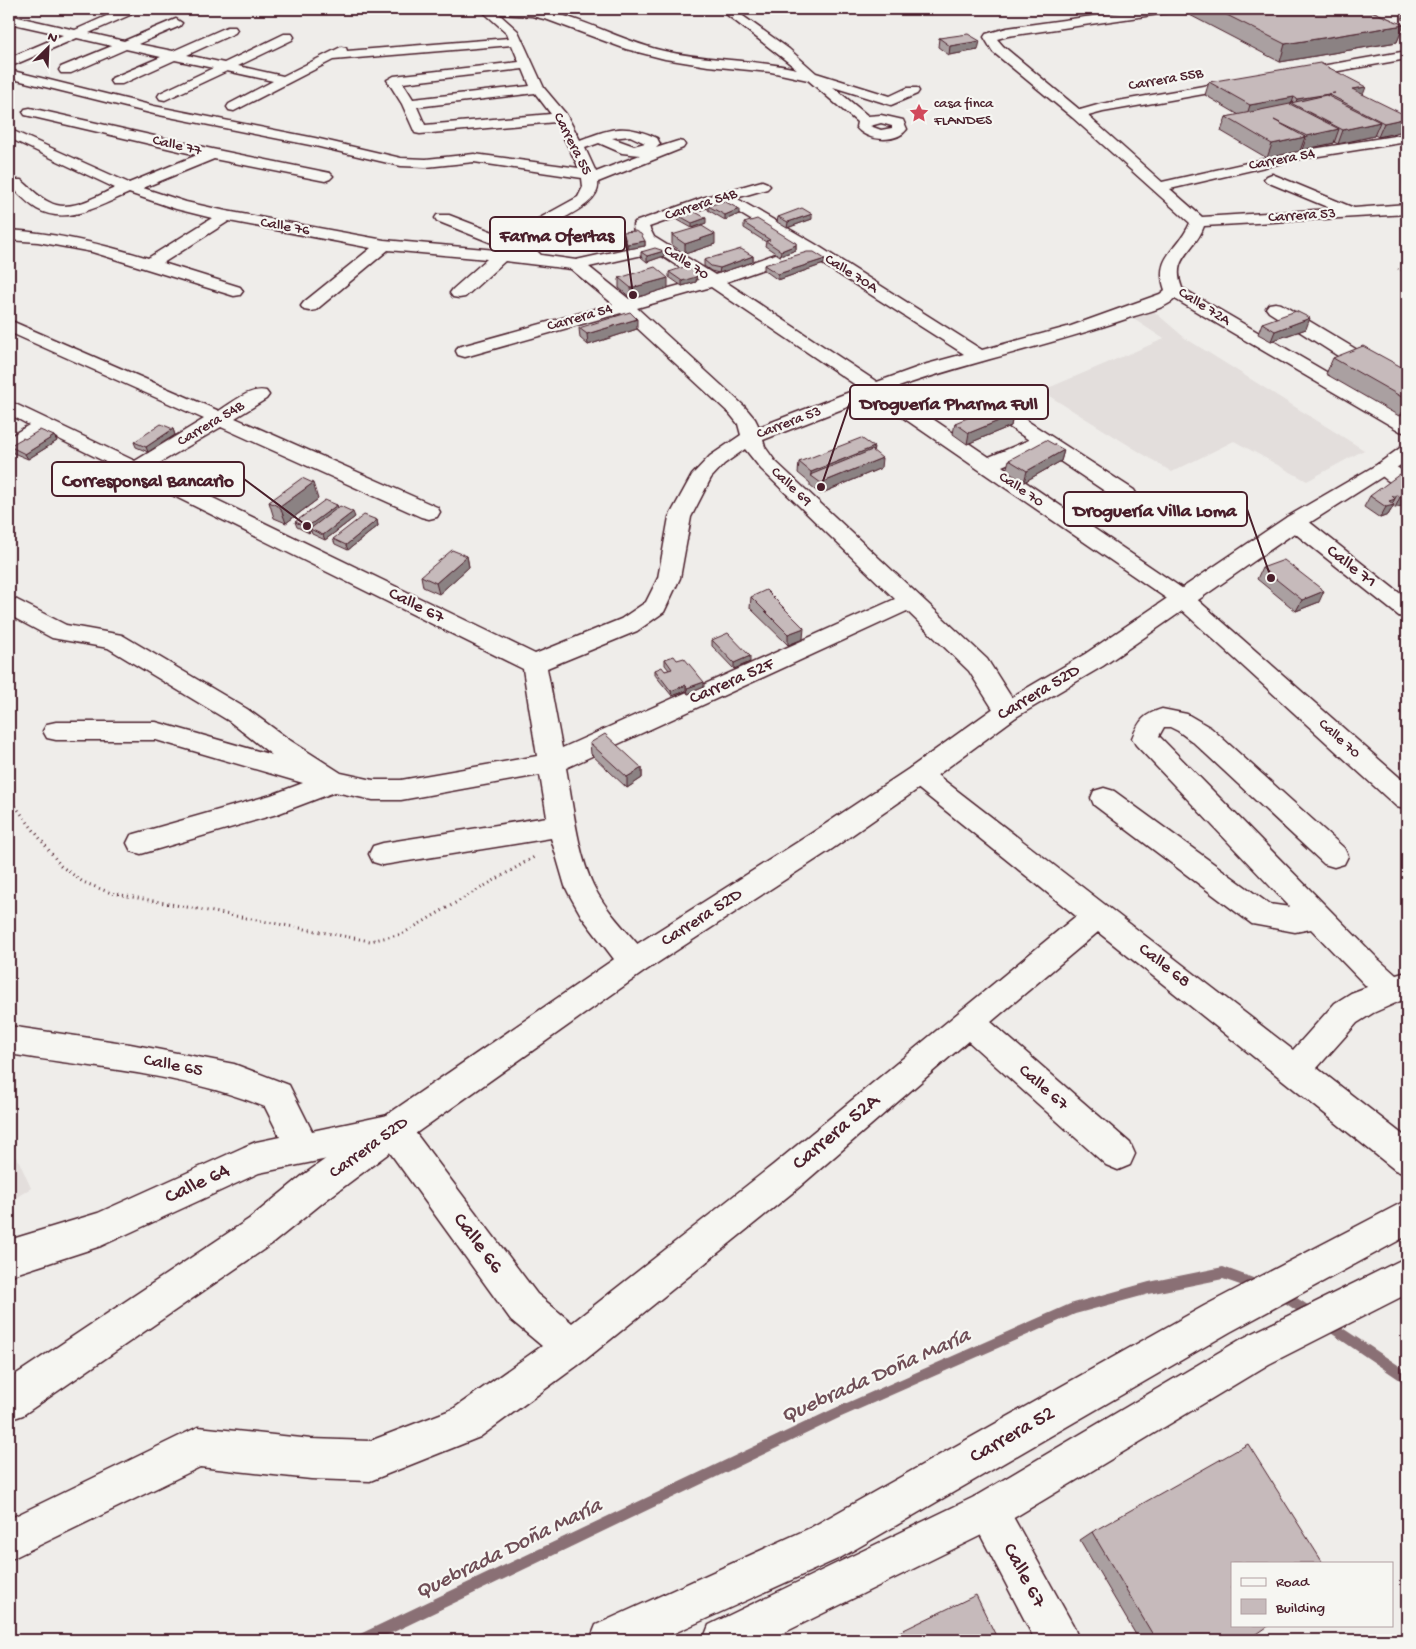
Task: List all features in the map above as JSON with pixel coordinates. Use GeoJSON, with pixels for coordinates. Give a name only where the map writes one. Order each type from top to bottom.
{"type":"FeatureCollection","features":[{"type":"Feature","properties":{"kind":"street"},"geometry":{"type":"LineString","coordinates":[[488,10],[513,9],[530,11],[665,56],[767,67],[826,79],[885,108],[898,123],[900,129],[893,133],[874,133],[865,129],[864,124],[885,108],[912,92]]}},
{"type":"Feature","properties":{"kind":"street"},"geometry":{"type":"LineString","coordinates":[[1166,9],[1007,32],[990,38],[998,49],[1078,115],[1198,222]]}},
{"type":"Feature","properties":{"kind":"street","name":"Carrera 55"},"geometry":{"type":"LineString","coordinates":[[488,10],[512,31],[538,90],[561,116],[576,146],[589,177],[591,187],[584,200],[535,227],[523,238],[520,244]]}},
{"type":"Feature","properties":{"kind":"street"},"geometry":{"type":"LineString","coordinates":[[9,63],[74,33],[126,12]]}},
{"type":"Feature","properties":{"kind":"street"},"geometry":{"type":"LineString","coordinates":[[732,14],[789,57],[866,122]]}},
{"type":"Feature","properties":{"kind":"street"},"geometry":{"type":"LineString","coordinates":[[9,31],[47,16]]}},
{"type":"Feature","properties":{"kind":"street"},"geometry":{"type":"LineString","coordinates":[[9,19],[284,80]]}},
{"type":"Feature","properties":{"kind":"street"},"geometry":{"type":"LineString","coordinates":[[66,70],[176,23]]}},
{"type":"Feature","properties":{"kind":"street"},"geometry":{"type":"LineString","coordinates":[[117,81],[231,30]]}},
{"type":"Feature","properties":{"kind":"street"},"geometry":{"type":"LineString","coordinates":[[165,96],[288,37]]}},
{"type":"Feature","properties":{"kind":"street"},"geometry":{"type":"LineString","coordinates":[[328,58],[515,41]]}},
{"type":"Feature","properties":{"kind":"street"},"geometry":{"type":"LineString","coordinates":[[234,107],[341,51]]}},
{"type":"Feature","properties":{"kind":"street"},"geometry":{"type":"LineString","coordinates":[[1283,77],[1407,55]]}},
{"type":"Feature","properties":{"kind":"street"},"geometry":{"type":"LineString","coordinates":[[767,67],[789,57]]}},
{"type":"Feature","properties":{"kind":"street"},"geometry":{"type":"LineString","coordinates":[[526,65],[394,80],[409,104],[420,130],[561,116]]}},
{"type":"Feature","properties":{"kind":"street"},"geometry":{"type":"LineString","coordinates":[[9,74],[154,110],[401,162],[426,163],[474,158],[589,177],[678,145]]}},
{"type":"Feature","properties":{"kind":"street","name":"Carrera 55B"},"geometry":{"type":"LineString","coordinates":[[1078,115],[1100,108],[1254,82]]}},
{"type":"Feature","properties":{"kind":"street"},"geometry":{"type":"LineString","coordinates":[[409,104],[538,90]]}},
{"type":"Feature","properties":{"kind":"street"},"geometry":{"type":"LineString","coordinates":[[850,107],[885,108]]}},
{"type":"Feature","properties":{"kind":"street","name":"Calle 77"},"geometry":{"type":"LineString","coordinates":[[30,112],[213,154],[325,176]]}},
{"type":"Feature","properties":{"kind":"street"},"geometry":{"type":"LineString","coordinates":[[16,183],[44,207],[59,212],[75,210],[213,154],[261,131]]}},
{"type":"Feature","properties":{"kind":"street","name":"Calle 76"},"geometry":{"type":"LineString","coordinates":[[9,133],[128,188],[182,206],[384,245],[536,259],[576,265]]}},
{"type":"Feature","properties":{"kind":"street"},"geometry":{"type":"LineString","coordinates":[[576,146],[602,138]]}},
{"type":"Feature","properties":{"kind":"street","name":"Carrera 54"},"geometry":{"type":"LineString","coordinates":[[1158,187],[1300,155],[1407,138]]}},
{"type":"Feature","properties":{"kind":"street"},"geometry":{"type":"LineString","coordinates":[[1272,179],[1354,212]]}},
{"type":"Feature","properties":{"kind":"street","name":"Carrera 54B"},"geometry":{"type":"LineString","coordinates":[[641,225],[762,186]]}},
{"type":"Feature","properties":{"kind":"street","name":"Calle 70A"},"geometry":{"type":"LineString","coordinates":[[723,197],[943,331],[977,355]]}},
{"type":"Feature","properties":{"kind":"street","name":"Carrera 53"},"geometry":{"type":"LineString","coordinates":[[1198,222],[1407,209]]}},
{"type":"Feature","properties":{"kind":"street"},"geometry":{"type":"LineString","coordinates":[[148,264],[226,216]]}},
{"type":"Feature","properties":{"kind":"street"},"geometry":{"type":"LineString","coordinates":[[444,218],[503,242],[520,244],[536,259]]}},
{"type":"Feature","properties":{"kind":"street","name":"Calle 72A"},"geometry":{"type":"LineString","coordinates":[[1198,222],[1191,236],[1174,255],[1168,273],[1174,291],[1407,427]]}},
{"type":"Feature","properties":{"kind":"street","name":"Calle 70"},"geometry":{"type":"LineString","coordinates":[[641,225],[642,233],[648,240],[713,281],[1184,600],[1407,800]]}},
{"type":"Feature","properties":{"kind":"street"},"geometry":{"type":"LineString","coordinates":[[9,235],[34,236],[93,247],[234,291]]}},
{"type":"Feature","properties":{"kind":"street"},"geometry":{"type":"LineString","coordinates":[[310,306],[384,245]]}},
{"type":"Feature","properties":{"kind":"street"},"geometry":{"type":"LineString","coordinates":[[576,265],[660,246]]}},
{"type":"Feature","properties":{"kind":"street","name":"Carrera 54"},"geometry":{"type":"LineString","coordinates":[[465,351],[713,281],[809,248]]}},
{"type":"Feature","properties":{"kind":"street"},"geometry":{"type":"LineString","coordinates":[[459,293],[501,256]]}},
{"type":"Feature","properties":{"kind":"street","name":"Calle 69"},"geometry":{"type":"LineString","coordinates":[[576,265],[621,301],[624,306],[737,410],[748,423],[755,448],[768,465],[978,664],[1007,711]]}},
{"type":"Feature","properties":{"kind":"street","name":"Carrera 53"},"geometry":{"type":"LineString","coordinates":[[534,664],[629,625],[656,607],[669,578],[680,517],[702,475],[716,460],[734,447],[752,437],[873,390],[977,355],[1077,330],[1160,300],[1174,291]]}},
{"type":"Feature","properties":{"kind":"street"},"geometry":{"type":"LineString","coordinates":[[1275,308],[1356,360],[1407,388]]}},
{"type":"Feature","properties":{"kind":"street"},"geometry":{"type":"LineString","coordinates":[[9,325],[429,512]]}},
{"type":"Feature","properties":{"kind":"street"},"geometry":{"type":"LineString","coordinates":[[971,393],[1126,495]]}},
{"type":"Feature","properties":{"kind":"street","name":"Carrera 54B"},"geometry":{"type":"LineString","coordinates":[[136,469],[259,395]]}},
{"type":"Feature","properties":{"kind":"street","name":"Calle 67"},"geometry":{"type":"LineString","coordinates":[[9,407],[534,664]]}},
{"type":"Feature","properties":{"kind":"street"},"geometry":{"type":"LineString","coordinates":[[9,445],[45,424]]}},
{"type":"Feature","properties":{"kind":"street"},"geometry":{"type":"LineString","coordinates":[[986,466],[1044,441]]}},
{"type":"Feature","properties":{"kind":"street","name":"Carrera 52D"},"geometry":{"type":"LineString","coordinates":[[9,1401],[261,1231],[314,1188],[393,1130],[634,962],[822,841],[919,775],[1007,711],[1094,660],[1295,522],[1400,468]]}},
{"type":"Feature","properties":{"kind":"street","name":"Calle 71"},"geometry":{"type":"LineString","coordinates":[[1295,522],[1407,611]]}},
{"type":"Feature","properties":{"kind":"street","name":"Carrera 52F"},"geometry":{"type":"LineString","coordinates":[[56,731],[156,731],[334,782],[373,790],[401,790],[552,763],[912,600]]}},
{"type":"Feature","properties":{"kind":"street"},"geometry":{"type":"LineString","coordinates":[[9,605],[60,632],[114,641],[238,715],[282,748],[334,782]]}},
{"type":"Feature","properties":{"kind":"street"},"geometry":{"type":"LineString","coordinates":[[534,664],[564,832],[579,886],[592,910],[634,962]]}},
{"type":"Feature","properties":{"kind":"street"},"geometry":{"type":"LineString","coordinates":[[1295,1070],[1346,1013],[1362,1003],[1400,987],[1315,913],[1145,738],[1148,729],[1155,721],[1167,717],[1185,721],[1334,856]]}},
{"type":"Feature","properties":{"kind":"street","name":"Calle 68"},"geometry":{"type":"LineString","coordinates":[[919,775],[1407,1159]]}},
{"type":"Feature","properties":{"kind":"street"},"geometry":{"type":"LineString","coordinates":[[142,843],[277,804],[334,782]]}},
{"type":"Feature","properties":{"kind":"street"},"geometry":{"type":"LineString","coordinates":[[1104,798],[1262,915],[1295,920],[1308,918],[1315,913]]}},
{"type":"Feature","properties":{"kind":"street"},"geometry":{"type":"LineString","coordinates":[[383,854],[564,832]]}},
{"type":"Feature","properties":{"kind":"street","name":"Carrera 52A"},"geometry":{"type":"LineString","coordinates":[[9,1540],[198,1448],[311,1459],[370,1461],[466,1423],[572,1346],[785,1177],[1098,915]]}},
{"type":"Feature","properties":{"kind":"street","name":"Calle 67"},"geometry":{"type":"LineString","coordinates":[[968,1022],[1118,1154]]}},
{"type":"Feature","properties":{"kind":"street","name":"Calle 65"},"geometry":{"type":"LineString","coordinates":[[12,1045],[130,1058],[234,1079],[277,1096],[303,1148]]}},
{"type":"Feature","properties":{"kind":"street","name":"Calle 64"},"geometry":{"type":"LineString","coordinates":[[9,1258],[101,1229],[256,1158],[393,1130]]}},
{"type":"Feature","properties":{"kind":"street","name":"Calle 66"},"geometry":{"type":"LineString","coordinates":[[393,1130],[524,1307],[572,1346]]}},
{"type":"Feature","properties":{"kind":"street","name":"Carrera 52"},"geometry":{"type":"LineString","coordinates":[[611,1640],[824,1543],[1217,1320],[1401,1220]]}},
{"type":"Feature","properties":{"kind":"street"},"geometry":{"type":"LineString","coordinates":[[745,1635],[988,1512],[1256,1352],[1407,1275]]}},
{"type":"Feature","properties":{"kind":"street","name":"Calle 67"},"geometry":{"type":"LineString","coordinates":[[988,1512],[1058,1640]]}},
{"type":"Feature","properties":{"kind":"path"},"geometry":{"type":"LineString","coordinates":[[1398,269],[1407,273]]}},
{"type":"Feature","properties":{"kind":"path"},"geometry":{"type":"LineString","coordinates":[[9,798],[61,866],[83,882],[111,893],[370,941],[402,934],[564,832]]}},
{"type":"Feature","properties":{"kind":"shaded area"},"geometry":{"type":"Polygon","coordinates":[[[1150,308],[1185,338],[1364,450],[1307,481],[1234,441],[1172,472],[1041,391],[1164,339],[1129,316],[1150,308]]]}},
{"type":"Feature","properties":{"kind":"shaded area"},"geometry":{"type":"Polygon","coordinates":[[[17,1157],[31,1188],[9,1202],[9,1162],[17,1157]]]}},
{"type":"Feature","properties":{"kind":"building"},"geometry":{"type":"Polygon","coordinates":[[[1215,9],[1367,9],[1404,25],[1285,44],[1215,9]]]}},
{"type":"Feature","properties":{"kind":"building"},"geometry":{"type":"Polygon","coordinates":[[[968,34],[980,41],[950,46],[939,38],[968,34]]]}},
{"type":"Feature","properties":{"kind":"building"},"geometry":{"type":"Polygon","coordinates":[[[1320,63],[1366,87],[1352,89],[1407,116],[1407,118],[1384,123],[1328,94],[1297,99],[1294,97],[1250,105],[1209,82],[1320,63]]]}},
{"type":"Feature","properties":{"kind":"building"},"geometry":{"type":"Polygon","coordinates":[[[1326,95],[1380,122],[1343,130],[1291,103],[1326,95]]]}},
{"type":"Feature","properties":{"kind":"building"},"geometry":{"type":"Polygon","coordinates":[[[1290,104],[1339,129],[1307,136],[1274,120],[1305,137],[1272,144],[1226,117],[1290,104]]]}},
{"type":"Feature","properties":{"kind":"building"},"geometry":{"type":"Polygon","coordinates":[[[724,201],[739,209],[725,215],[708,206],[724,201]]]}},
{"type":"Feature","properties":{"kind":"building"},"geometry":{"type":"Polygon","coordinates":[[[802,208],[812,214],[788,222],[778,217],[802,208]]]}},
{"type":"Feature","properties":{"kind":"building"},"geometry":{"type":"Polygon","coordinates":[[[690,209],[706,218],[692,223],[676,214],[690,209]]]}},
{"type":"Feature","properties":{"kind":"building"},"geometry":{"type":"Polygon","coordinates":[[[757,219],[796,243],[796,245],[781,251],[766,241],[770,240],[744,223],[757,219]]]}},
{"type":"Feature","properties":{"kind":"building"},"geometry":{"type":"Polygon","coordinates":[[[702,226],[715,234],[685,244],[672,235],[702,226]]]}},
{"type":"Feature","properties":{"kind":"building"},"geometry":{"type":"Polygon","coordinates":[[[635,231],[641,234],[645,241],[627,244],[623,232],[635,231]]]}},
{"type":"Feature","properties":{"kind":"building"},"geometry":{"type":"Polygon","coordinates":[[[655,248],[664,251],[647,256],[641,252],[655,248]]]}},
{"type":"Feature","properties":{"kind":"building"},"geometry":{"type":"Polygon","coordinates":[[[741,249],[753,256],[720,268],[711,266],[704,260],[741,249]]]}},
{"type":"Feature","properties":{"kind":"building"},"geometry":{"type":"Polygon","coordinates":[[[807,252],[814,252],[825,259],[778,274],[764,265],[807,252]]]}},
{"type":"Feature","properties":{"kind":"building"},"geometry":{"type":"Polygon","coordinates":[[[687,266],[697,274],[696,277],[682,281],[669,272],[687,266]]]}},
{"type":"Feature","properties":{"kind":"building"},"geometry":{"type":"Polygon","coordinates":[[[655,267],[668,278],[631,288],[619,278],[655,267]]]}},
{"type":"Feature","properties":{"kind":"building"},"geometry":{"type":"Polygon","coordinates":[[[1296,311],[1310,318],[1275,331],[1262,323],[1296,311]]]}},
{"type":"Feature","properties":{"kind":"building"},"geometry":{"type":"Polygon","coordinates":[[[630,312],[637,319],[587,334],[579,328],[630,312]]]}},
{"type":"Feature","properties":{"kind":"building"},"geometry":{"type":"Polygon","coordinates":[[[1363,346],[1407,370],[1407,400],[1333,358],[1363,346]]]}},
{"type":"Feature","properties":{"kind":"building"},"geometry":{"type":"Polygon","coordinates":[[[999,405],[1013,415],[969,433],[955,423],[999,405]]]}},
{"type":"Feature","properties":{"kind":"building"},"geometry":{"type":"Polygon","coordinates":[[[161,424],[173,429],[146,447],[134,442],[161,424]]]}},
{"type":"Feature","properties":{"kind":"building"},"geometry":{"type":"Polygon","coordinates":[[[40,430],[54,436],[25,454],[9,446],[23,438],[25,439],[40,430]]]}},
{"type":"Feature","properties":{"kind":"building"},"geometry":{"type":"Polygon","coordinates":[[[861,438],[874,447],[811,472],[799,462],[861,438]]]}},
{"type":"Feature","properties":{"kind":"building"},"geometry":{"type":"Polygon","coordinates":[[[1046,440],[1064,450],[1027,471],[1009,460],[1046,440]]]}},
{"type":"Feature","properties":{"kind":"building"},"geometry":{"type":"Polygon","coordinates":[[[872,450],[882,458],[821,483],[810,475],[872,450]]]}},
{"type":"Feature","properties":{"kind":"building"},"geometry":{"type":"Polygon","coordinates":[[[1400,474],[1407,479],[1407,495],[1400,497],[1397,495],[1392,496],[1395,499],[1389,501],[1394,505],[1386,507],[1370,496],[1400,474]]]}},
{"type":"Feature","properties":{"kind":"building"},"geometry":{"type":"Polygon","coordinates":[[[302,478],[313,483],[280,507],[269,502],[302,478]]]}},
{"type":"Feature","properties":{"kind":"building"},"geometry":{"type":"Polygon","coordinates":[[[325,500],[337,505],[307,527],[295,522],[325,500]]]}},
{"type":"Feature","properties":{"kind":"building"},"geometry":{"type":"Polygon","coordinates":[[[340,506],[353,512],[323,535],[310,529],[340,506]]]}},
{"type":"Feature","properties":{"kind":"building"},"geometry":{"type":"Polygon","coordinates":[[[364,515],[377,520],[346,545],[333,539],[364,515]]]}},
{"type":"Feature","properties":{"kind":"building"},"geometry":{"type":"Polygon","coordinates":[[[452,550],[467,556],[436,583],[421,576],[452,550]]]}},
{"type":"Feature","properties":{"kind":"building"},"geometry":{"type":"Polygon","coordinates":[[[1284,560],[1324,591],[1302,600],[1262,568],[1284,560]]]}},
{"type":"Feature","properties":{"kind":"building"},"geometry":{"type":"Polygon","coordinates":[[[766,590],[804,628],[788,634],[751,597],[766,590]]]}},
{"type":"Feature","properties":{"kind":"building"},"geometry":{"type":"Polygon","coordinates":[[[728,633],[750,656],[734,663],[712,640],[728,633]]]}},
{"type":"Feature","properties":{"kind":"building"},"geometry":{"type":"Polygon","coordinates":[[[674,656],[677,660],[684,658],[704,682],[687,688],[686,685],[671,691],[655,670],[662,667],[665,671],[672,669],[665,659],[674,656]]]}},
{"type":"Feature","properties":{"kind":"building"},"geometry":{"type":"Polygon","coordinates":[[[605,734],[642,768],[627,777],[590,743],[605,734]]]}},
{"type":"Feature","properties":{"kind":"building"},"geometry":{"type":"Polygon","coordinates":[[[1248,1444],[1322,1562],[1231,1562],[1231,1626],[1269,1626],[1248,1640],[1156,1640],[1092,1532],[1248,1444]]]}},
{"type":"Feature","properties":{"kind":"building"},"geometry":{"type":"Polygon","coordinates":[[[976,1595],[998,1640],[883,1640],[976,1595]]]}},
{"type":"Feature","properties":{"kind":"waterway","name":"Quebrada Doña María"},"geometry":{"type":"LineString","coordinates":[[363,1640],[835,1414],[1074,1308],[1149,1288],[1223,1273],[1260,1286]]}},
{"type":"Feature","properties":{"kind":"waterway","name":"Quebrada Doña María"},"geometry":{"type":"LineString","coordinates":[[1280,1293],[1313,1315]]}},
{"type":"Feature","properties":{"kind":"waterway","name":"Quebrada Doña María"},"geometry":{"type":"LineString","coordinates":[[1326,1323],[1407,1378]]}},
{"type":"Feature","properties":{"kind":"place","name":"casa finca FLANDES"},"geometry":{"type":"Point","coordinates":[919,113]}},
{"type":"Feature","properties":{"kind":"place","name":"Farma Ofertas"},"geometry":{"type":"Point","coordinates":[633,295]}},
{"type":"Feature","properties":{"kind":"place","name":"Droguería Pharma Full"},"geometry":{"type":"Point","coordinates":[821,487]}},
{"type":"Feature","properties":{"kind":"place","name":"Corresponsal Bancarìo"},"geometry":{"type":"Point","coordinates":[307,526]}},
{"type":"Feature","properties":{"kind":"place","name":"Droguería Villa Loma"},"geometry":{"type":"Point","coordinates":[1271,578]}}]}
